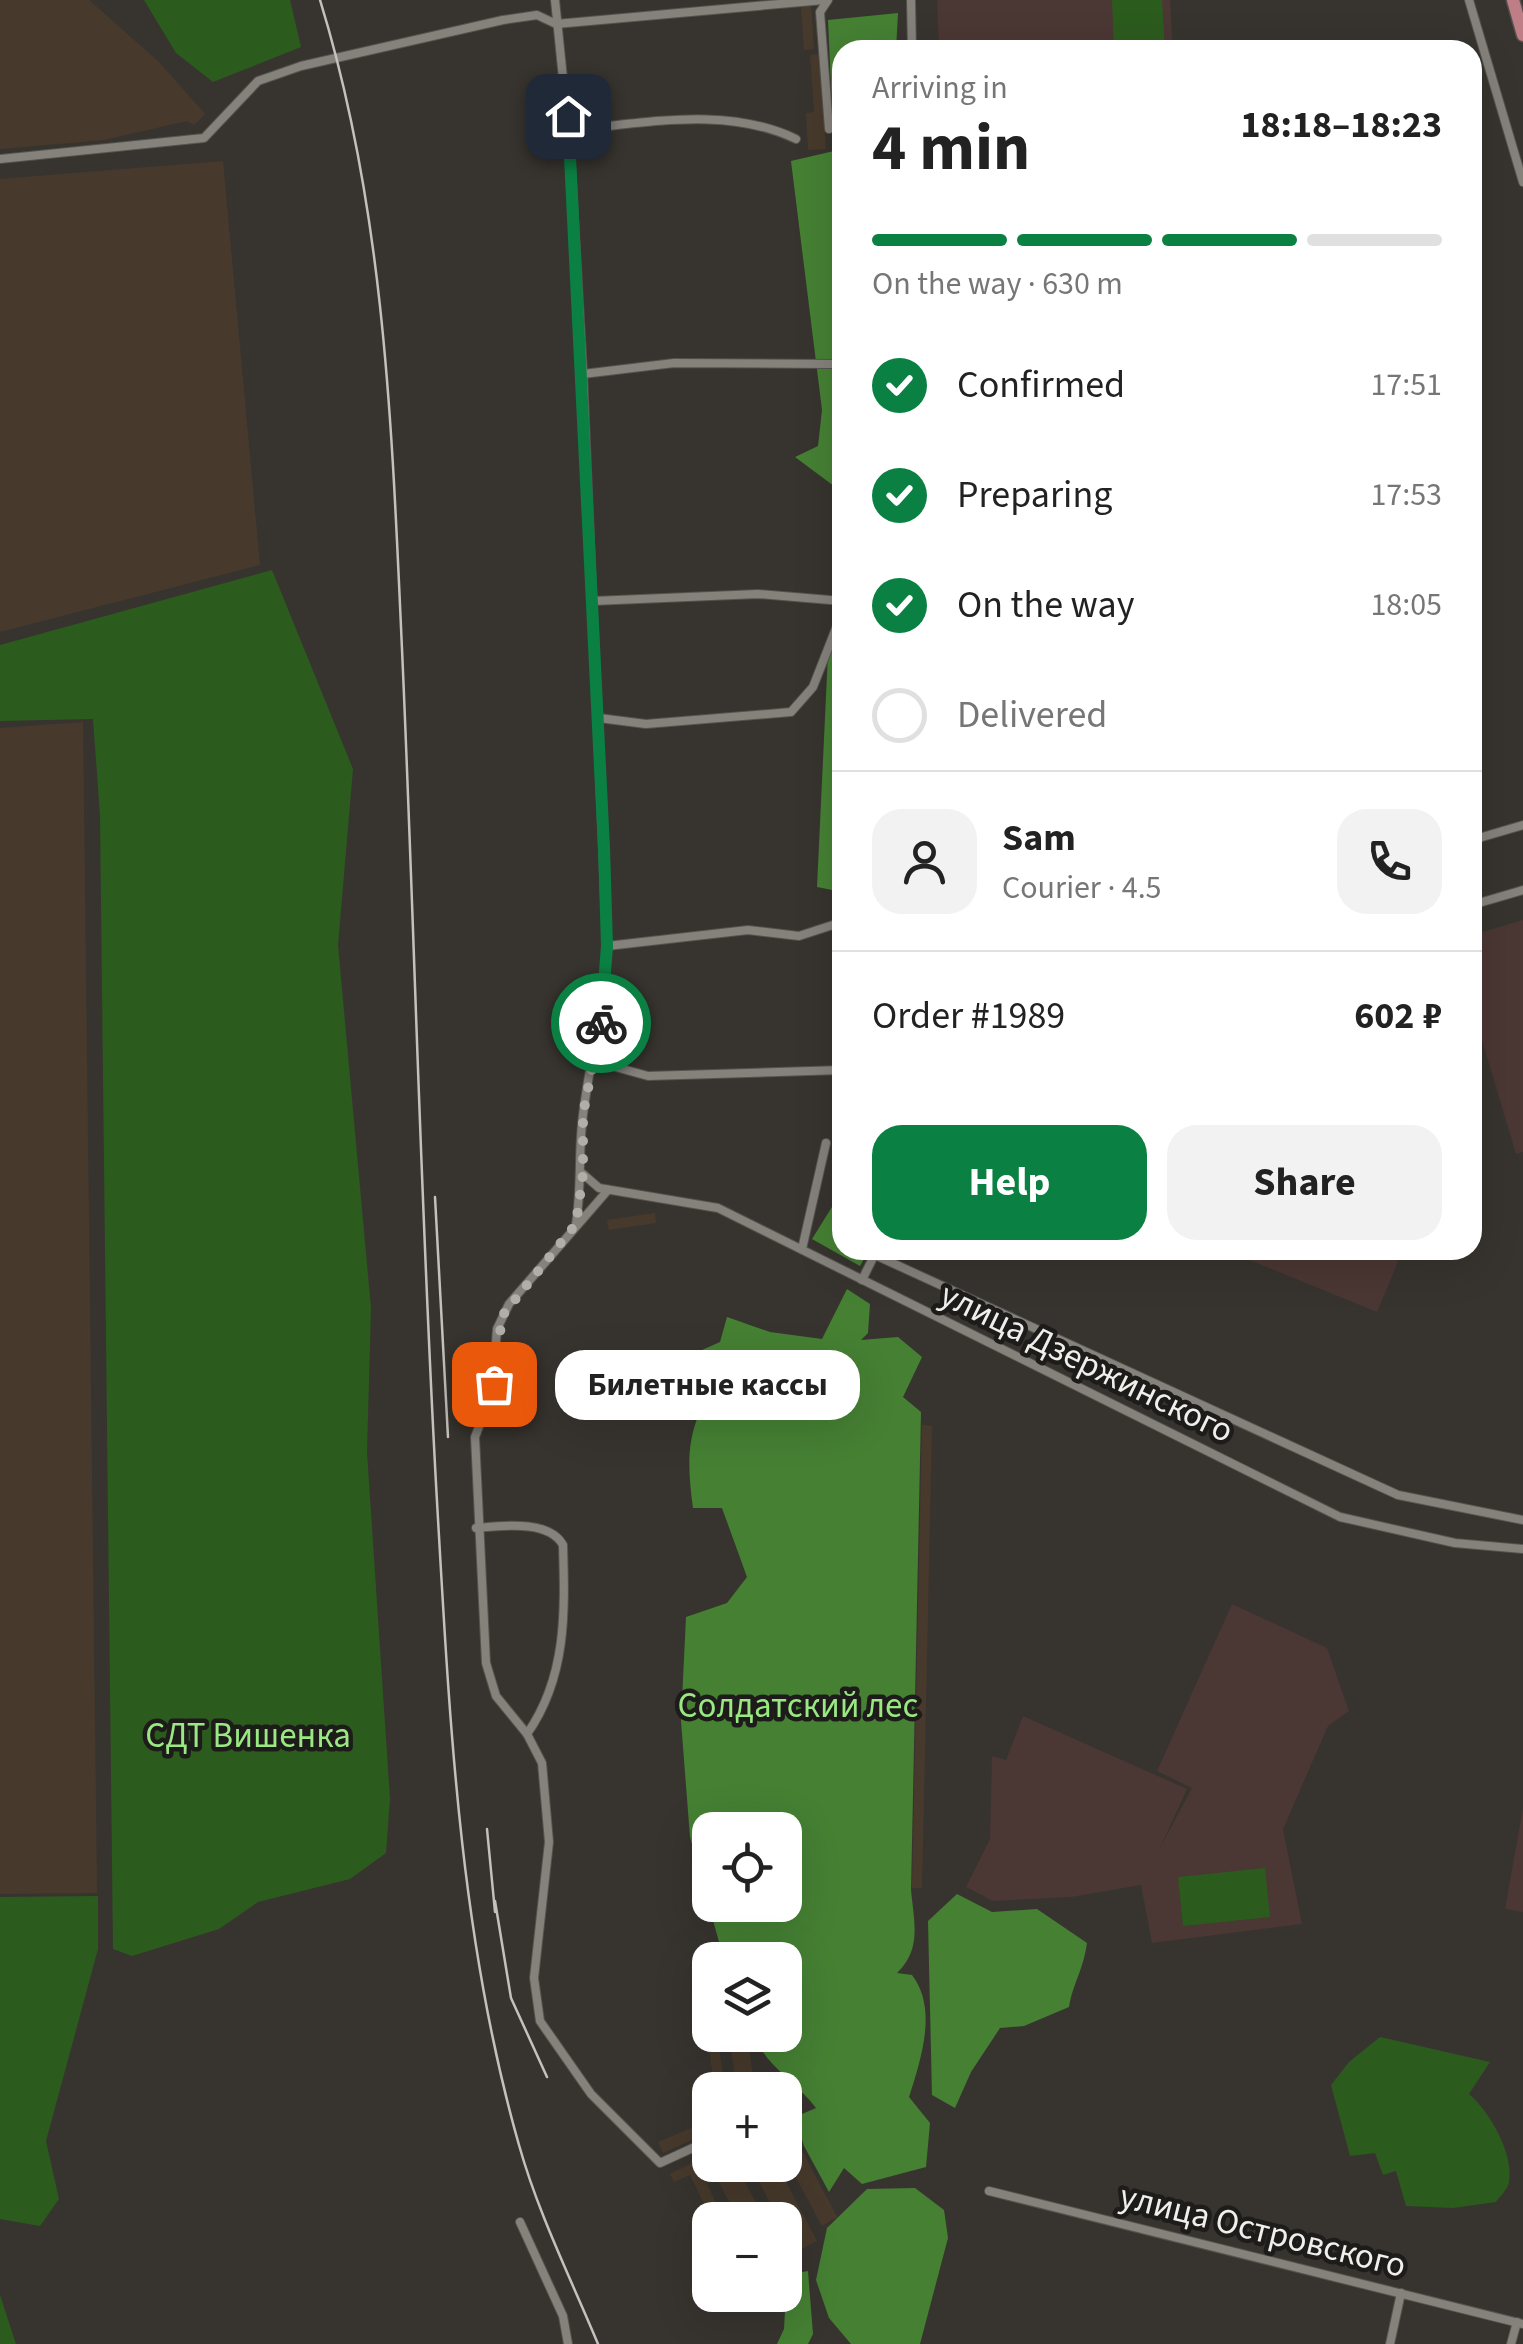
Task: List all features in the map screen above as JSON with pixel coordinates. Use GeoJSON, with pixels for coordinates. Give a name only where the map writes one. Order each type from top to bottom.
{"type":"FeatureCollection","features":[{"type":"Feature","properties":{"kind":"main road"},"geometry":{"type":"LineString","coordinates":[[1513,0],[1523,35]]}},
{"type":"Feature","properties":{"kind":"street"},"geometry":{"type":"LineString","coordinates":[[555,0],[584,374],[607,946],[605,1001],[583,1114],[583,1174],[576,1224]]}},
{"type":"Feature","properties":{"kind":"street"},"geometry":{"type":"LineString","coordinates":[[0,159],[204,138],[258,81],[301,66],[503,20],[538,16],[556,24],[826,0]]}},
{"type":"Feature","properties":{"kind":"street"},"geometry":{"type":"LineString","coordinates":[[826,0],[820,12],[829,129]]}},
{"type":"Feature","properties":{"kind":"street"},"geometry":{"type":"LineString","coordinates":[[911,0],[912,40]]}},
{"type":"Feature","properties":{"kind":"street"},"geometry":{"type":"LineString","coordinates":[[1469,0],[1481,40]]}},
{"type":"Feature","properties":{"kind":"street"},"geometry":{"type":"LineString","coordinates":[[1482,44],[1523,182]]}},
{"type":"Feature","properties":{"kind":"street"},"geometry":{"type":"LineString","coordinates":[[568,130],[720,117],[774,128],[796,139]]}},
{"type":"Feature","properties":{"kind":"street"},"geometry":{"type":"LineString","coordinates":[[584,374],[674,364],[832,364]]}},
{"type":"Feature","properties":{"kind":"street"},"geometry":{"type":"LineString","coordinates":[[593,601],[758,594],[832,600]]}},
{"type":"Feature","properties":{"kind":"street"},"geometry":{"type":"LineString","coordinates":[[599,718],[646,724],[792,712],[813,687],[832,639]]}},
{"type":"Feature","properties":{"kind":"street"},"geometry":{"type":"LineString","coordinates":[[1482,837],[1523,825]]}},
{"type":"Feature","properties":{"kind":"street"},"geometry":{"type":"LineString","coordinates":[[1482,902],[1523,890]]}},
{"type":"Feature","properties":{"kind":"street"},"geometry":{"type":"LineString","coordinates":[[607,946],[748,930],[798,936],[832,925]]}},
{"type":"Feature","properties":{"kind":"street"},"geometry":{"type":"LineString","coordinates":[[594,1062],[648,1076],[832,1070]]}},
{"type":"Feature","properties":{"kind":"street"},"geometry":{"type":"LineString","coordinates":[[802,1249],[826,1143]]}},
{"type":"Feature","properties":{"kind":"street","name":"улица Дзержинского"},"geometry":{"type":"LineString","coordinates":[[583,1174],[608,1190],[708,1205],[1340,1517],[1454,1544],[1523,1549]]}},
{"type":"Feature","properties":{"kind":"street"},"geometry":{"type":"LineString","coordinates":[[608,1190],[509,1304],[497,1329],[492,1393],[475,1437],[476,1528],[486,1663],[496,1696],[527,1734],[542,1763],[549,1842],[534,1978],[540,2021],[591,2094],[660,2164],[692,2149]]}},
{"type":"Feature","properties":{"kind":"street"},"geometry":{"type":"LineString","coordinates":[[862,1280],[872,1260]]}},
{"type":"Feature","properties":{"kind":"street","name":"улица Дзержинского"},"geometry":{"type":"LineString","coordinates":[[891,1260],[1398,1495],[1523,1520]]}},
{"type":"Feature","properties":{"kind":"street"},"geometry":{"type":"LineString","coordinates":[[476,1528],[547,1530],[563,1545],[565,1630],[549,1699],[527,1734]]}},
{"type":"Feature","properties":{"kind":"street","name":"улица Островского"},"geometry":{"type":"LineString","coordinates":[[989,2190],[1520,2323]]}},
{"type":"Feature","properties":{"kind":"street"},"geometry":{"type":"LineString","coordinates":[[520,2222],[563,2316],[568,2344]]}},
{"type":"Feature","properties":{"kind":"street"},"geometry":{"type":"LineString","coordinates":[[1390,2344],[1401,2293]]}},
{"type":"Feature","properties":{"kind":"street"},"geometry":{"type":"LineString","coordinates":[[1512,2344],[1520,2323]]}},
{"type":"Feature","properties":{"kind":"shaded area"},"geometry":{"type":"Polygon","coordinates":[[[0,0],[89,0],[159,62],[205,114],[194,125],[187,121],[104,140],[0,149],[0,0]]]}},
{"type":"Feature","properties":{"kind":"shaded area"},"geometry":{"type":"Polygon","coordinates":[[[937,0],[1170,0],[1172,40],[939,40],[937,0]]]}},
{"type":"Feature","properties":{"kind":"shaded area"},"geometry":{"type":"Polygon","coordinates":[[[801,5],[811,5],[814,49],[804,50],[801,5]]]}},
{"type":"Feature","properties":{"kind":"shaded area"},"geometry":{"type":"Polygon","coordinates":[[[819,54],[826,149],[808,150],[806,113],[814,112],[810,55],[819,54]]]}},
{"type":"Feature","properties":{"kind":"shaded area"},"geometry":{"type":"Polygon","coordinates":[[[223,161],[260,565],[0,632],[0,179],[223,161]]]}},
{"type":"Feature","properties":{"kind":"shaded area"},"geometry":{"type":"Polygon","coordinates":[[[83,722],[97,1893],[0,1894],[0,728],[83,722]]]}},
{"type":"Feature","properties":{"kind":"shaded area"},"geometry":{"type":"Polygon","coordinates":[[[1523,920],[1523,1152],[1516,1154],[1482,1040],[1482,932],[1523,920]]]}},
{"type":"Feature","properties":{"kind":"shaded area"},"geometry":{"type":"Polygon","coordinates":[[[655,1213],[656,1223],[609,1230],[607,1220],[655,1213]]]}},
{"type":"Feature","properties":{"kind":"shaded area"},"geometry":{"type":"Polygon","coordinates":[[[1250,1260],[1397,1260],[1377,1312],[1250,1260]]]}},
{"type":"Feature","properties":{"kind":"shaded area"},"geometry":{"type":"Polygon","coordinates":[[[922,1425],[932,1426],[922,1888],[912,1888],[922,1425]]]}},
{"type":"Feature","properties":{"kind":"shaded area"},"geometry":{"type":"Polygon","coordinates":[[[1232,1604],[1327,1648],[1349,1711],[1328,1726],[1283,1829],[1302,1924],[1152,1943],[1141,1885],[1071,1897],[993,1901],[966,1887],[990,1839],[992,1756],[1006,1760],[1023,1716],[1187,1789],[1160,1848],[1192,1788],[1157,1771],[1232,1604]]]}},
{"type":"Feature","properties":{"kind":"shaded area"},"geometry":{"type":"Polygon","coordinates":[[[1523,1808],[1523,1912],[1505,1909],[1523,1808]]]}},
{"type":"Feature","properties":{"kind":"shaded area"},"geometry":{"type":"Polygon","coordinates":[[[709,2052],[720,2052],[722,2072],[712,2072],[709,2052]]]}},
{"type":"Feature","properties":{"kind":"shaded area"},"geometry":{"type":"Polygon","coordinates":[[[731,2052],[750,2052],[752,2072],[734,2072],[731,2052]]]}},
{"type":"Feature","properties":{"kind":"shaded area"},"geometry":{"type":"Polygon","coordinates":[[[692,2128],[692,2140],[663,2153],[658,2142],[692,2128]]]}},
{"type":"Feature","properties":{"kind":"shaded area"},"geometry":{"type":"Polygon","coordinates":[[[802,2150],[837,2217],[822,2226],[798,2182],[802,2182],[802,2150]]]}},
{"type":"Feature","properties":{"kind":"shaded area"},"geometry":{"type":"Polygon","coordinates":[[[692,2163],[692,2179],[690,2175],[674,2182],[670,2174],[692,2163]]]}},
{"type":"Feature","properties":{"kind":"shaded area"},"geometry":{"type":"Polygon","coordinates":[[[693,2182],[706,2182],[715,2202],[703,2202],[693,2182]]]}},
{"type":"Feature","properties":{"kind":"shaded area"},"geometry":{"type":"Polygon","coordinates":[[[719,2182],[745,2182],[756,2202],[729,2202],[719,2182]]]}},
{"type":"Feature","properties":{"kind":"shaded area"},"geometry":{"type":"Polygon","coordinates":[[[759,2182],[786,2182],[796,2202],[770,2202],[759,2182]]]}},
{"type":"Feature","properties":{"kind":"shaded area"},"geometry":{"type":"Polygon","coordinates":[[[802,2212],[817,2241],[802,2249],[802,2212]]]}},
{"type":"Feature","properties":{"kind":"green space"},"geometry":{"type":"Polygon","coordinates":[[[144,0],[290,0],[301,47],[213,82],[176,53],[144,0]]]}},
{"type":"Feature","properties":{"kind":"green space"},"geometry":{"type":"Polygon","coordinates":[[[1112,0],[1162,0],[1164,40],[1114,40],[1112,0]]]}},
{"type":"Feature","properties":{"kind":"green space"},"geometry":{"type":"Polygon","coordinates":[[[898,13],[897,40],[832,40],[832,107],[828,20],[898,13]]]}},
{"type":"Feature","properties":{"kind":"green space"},"geometry":{"type":"Polygon","coordinates":[[[832,151],[832,485],[795,457],[818,446],[822,410],[791,161],[832,151]]]}},
{"type":"Feature","properties":{"kind":"green space","name":"СДТ Вишенка"},"geometry":{"type":"Polygon","coordinates":[[[272,570],[353,769],[338,945],[371,1308],[367,1452],[390,1799],[386,1853],[350,1879],[258,1902],[219,1929],[132,1956],[113,1949],[100,815],[93,719],[0,721],[0,645],[272,570]]]}},
{"type":"Feature","properties":{"kind":"green space"},"geometry":{"type":"Polygon","coordinates":[[[832,649],[832,890],[817,887],[828,654],[832,649]]]}},
{"type":"Feature","properties":{"kind":"green space"},"geometry":{"type":"Polygon","coordinates":[[[832,1207],[832,1250],[812,1239],[832,1207]]]}},
{"type":"Feature","properties":{"kind":"green space","name":"Солдатский лес"},"geometry":{"type":"Polygon","coordinates":[[[847,1289],[870,1304],[868,1333],[861,1340],[898,1337],[922,1357],[903,1397],[921,1412],[911,1890],[915,1934],[910,1954],[897,1973],[912,1975],[924,2003],[925,2035],[909,2097],[930,2123],[926,2167],[862,2184],[844,2168],[829,2192],[802,2140],[802,2114],[816,2108],[802,2092],[802,2072],[781,2072],[764,2052],[802,2052],[802,1942],[719,1942],[713,1922],[802,1922],[802,1812],[692,1812],[692,1844],[681,1721],[686,1617],[727,1603],[747,1577],[722,1508],[693,1508],[689,1469],[692,1437],[703,1406],[724,1373],[718,1355],[702,1350],[720,1342],[727,1317],[770,1332],[822,1339],[847,1289]]]}},
{"type":"Feature","properties":{"kind":"green space"},"geometry":{"type":"Polygon","coordinates":[[[1265,1868],[1270,1917],[1183,1926],[1178,1877],[1265,1868]]]}},
{"type":"Feature","properties":{"kind":"green space"},"geometry":{"type":"Polygon","coordinates":[[[957,1894],[992,1912],[1037,1909],[1087,1943],[1069,2007],[1024,2026],[1000,2028],[971,2072],[955,2108],[932,2095],[928,1921],[957,1894]]]}},
{"type":"Feature","properties":{"kind":"green space"},"geometry":{"type":"Polygon","coordinates":[[[98,1896],[98,1949],[46,2141],[59,2199],[40,2226],[0,2219],[0,1897],[98,1896]]]}},
{"type":"Feature","properties":{"kind":"green space"},"geometry":{"type":"Polygon","coordinates":[[[1380,2037],[1490,2062],[1469,2094],[1492,2122],[1508,2158],[1508,2185],[1496,2202],[1453,2208],[1406,2206],[1396,2171],[1383,2175],[1375,2153],[1350,2156],[1331,2085],[1349,2062],[1380,2037]]]}},
{"type":"Feature","properties":{"kind":"green space"},"geometry":{"type":"Polygon","coordinates":[[[915,2188],[944,2210],[948,2238],[920,2344],[851,2344],[829,2318],[816,2280],[827,2228],[867,2189],[915,2188]]]}},
{"type":"Feature","properties":{"kind":"green space"},"geometry":{"type":"Polygon","coordinates":[[[808,2271],[813,2334],[808,2344],[777,2344],[784,2329],[785,2312],[802,2312],[802,2272],[808,2271]]]}},
{"type":"Feature","properties":{"kind":"green space"},"geometry":{"type":"Polygon","coordinates":[[[0,2295],[16,2344],[0,2344],[0,2295]]]}},
{"type":"Feature","properties":{"kind":"railway"},"geometry":{"type":"LineString","coordinates":[[320,0],[359,160],[372,240],[389,403],[432,1410],[461,1834],[484,1991],[519,2145],[545,2221],[598,2344]]}},
{"type":"Feature","properties":{"kind":"railway"},"geometry":{"type":"LineString","coordinates":[[435,1197],[448,1437]]}},
{"type":"Feature","properties":{"kind":"railway"},"geometry":{"type":"LineString","coordinates":[[487,1829],[495,1912]]}},
{"type":"Feature","properties":{"kind":"railway"},"geometry":{"type":"LineString","coordinates":[[495,1901],[511,1998],[547,2077]]}},
{"type":"Feature","properties":{"kind":"way so far"},"geometry":{"type":"LineString","coordinates":[[494,1384],[497,1329],[502,1316],[576,1224],[583,1174],[583,1114],[601,1023]]}},
{"type":"Feature","properties":{"kind":"place","name":"Билетные кассы"},"geometry":{"type":"Point","coordinates":[494,1384]}},
{"type":"Feature","properties":{"kind":"route"},"geometry":{"type":"LineString","coordinates":[[568,116],[589,480],[604,848],[607,946],[601,1023]]}}]}
